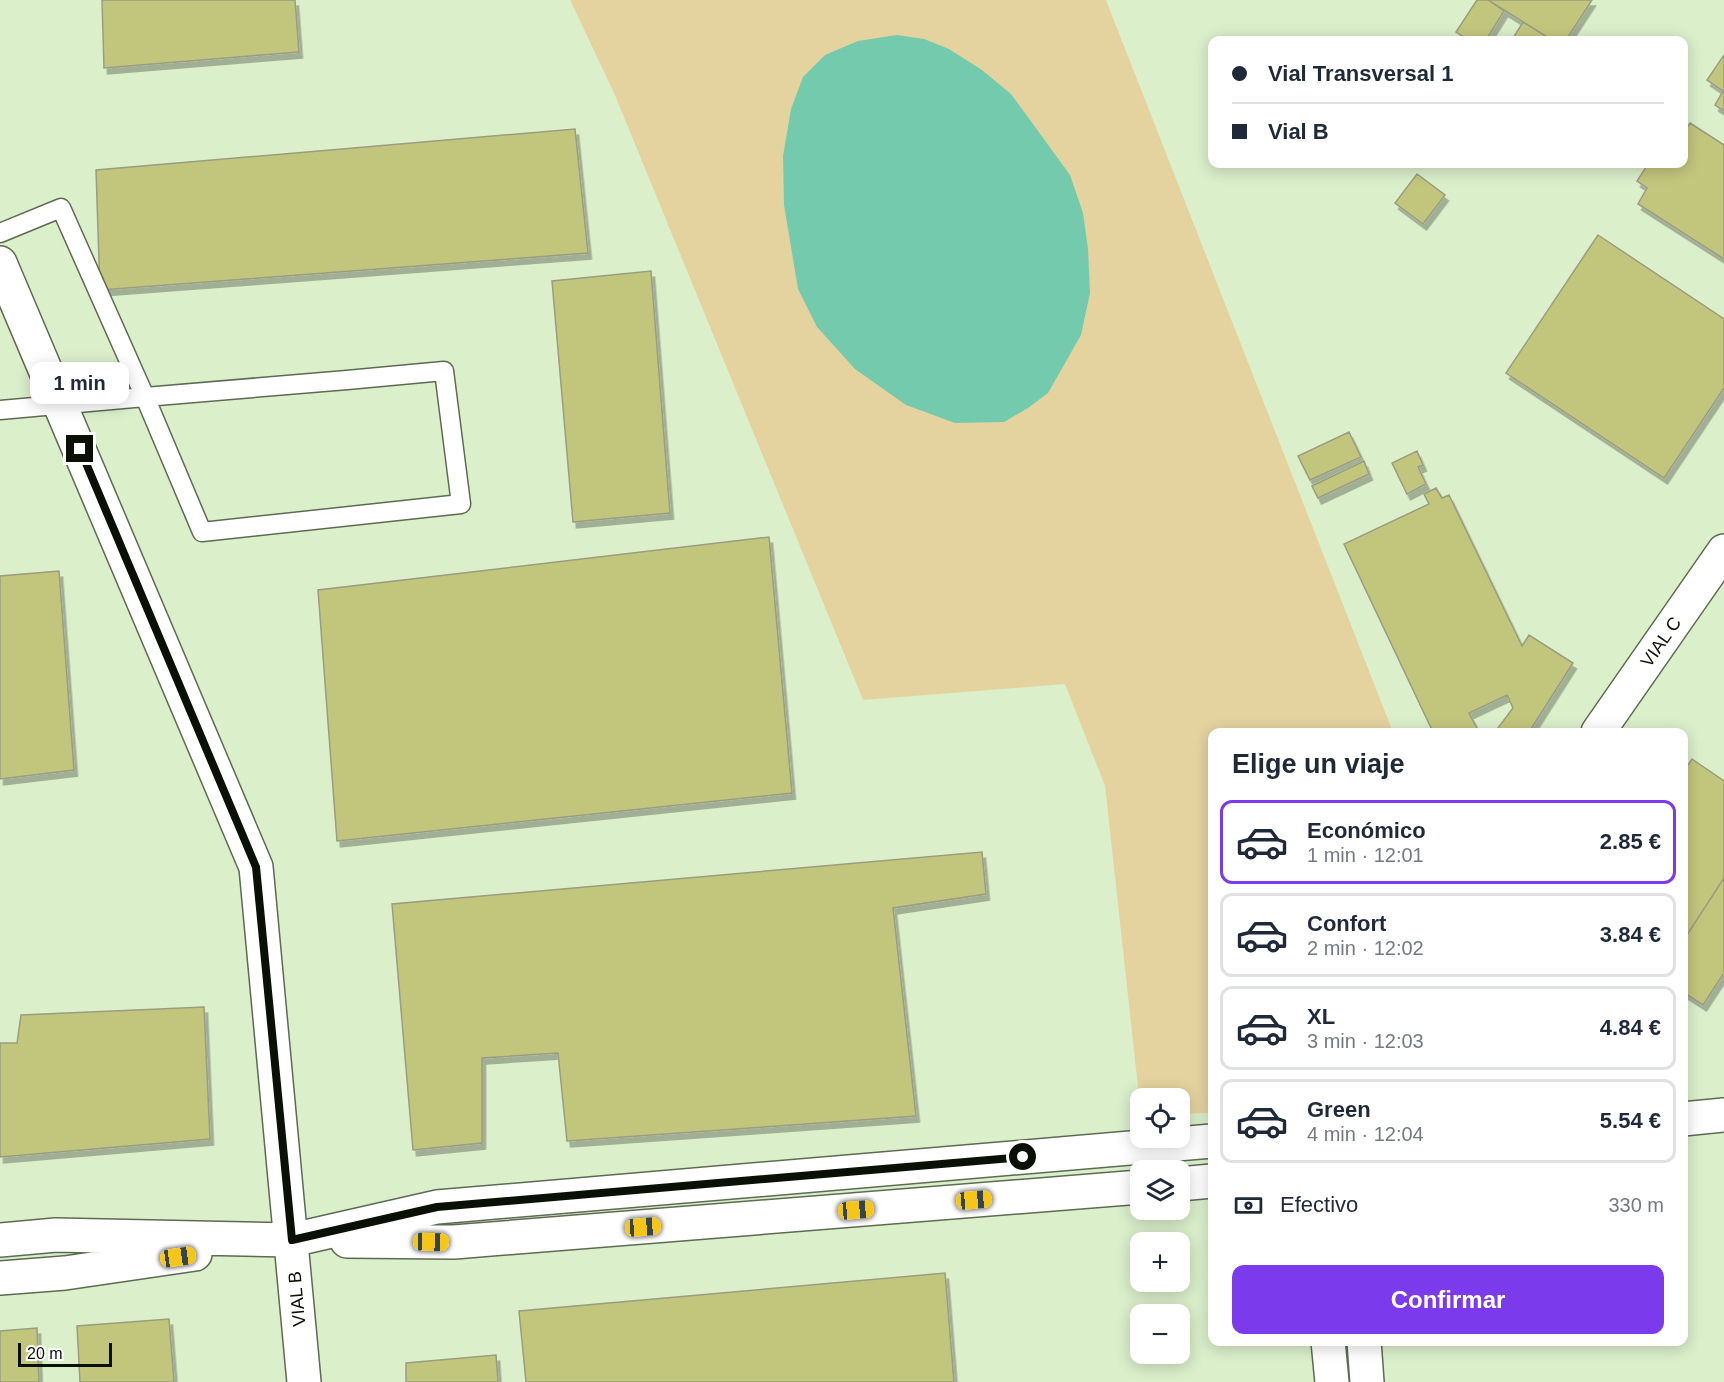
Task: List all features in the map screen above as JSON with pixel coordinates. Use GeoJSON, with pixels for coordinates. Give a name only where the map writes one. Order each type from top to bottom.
{"type":"FeatureCollection","features":[{"type":"Feature","properties":{"kind":"street","name":"VIAL B"},"geometry":{"type":"LineString","coordinates":[[0,262],[256,867],[304,1382]]}},
{"type":"Feature","properties":{"kind":"street","name":"VIAL C"},"geometry":{"type":"LineString","coordinates":[[1601,728],[1724,552]]}},
{"type":"Feature","properties":{"kind":"street"},"geometry":{"type":"LineString","coordinates":[[1688,1119],[1724,1115]]}},
{"type":"Feature","properties":{"kind":"street"},"geometry":{"type":"LineString","coordinates":[[0,1278],[65,1273],[292,1240],[437,1207],[1208,1141]]}},
{"type":"Feature","properties":{"kind":"street"},"geometry":{"type":"LineString","coordinates":[[1190,1183],[1208,1181]]}},
{"type":"Feature","properties":{"kind":"street"},"geometry":{"type":"LineString","coordinates":[[0,1240],[56,1235],[454,1242],[1130,1188]]}},
{"type":"Feature","properties":{"kind":"street"},"geometry":{"type":"LineString","coordinates":[[1328,1346],[1332,1382]]}},
{"type":"Feature","properties":{"kind":"street"},"geometry":{"type":"LineString","coordinates":[[1364,1346],[1367,1382]]}},
{"type":"Feature","properties":{"kind":"lane"},"geometry":{"type":"LineString","coordinates":[[0,233],[61,208],[145,397],[202,532],[461,504],[444,371],[145,397],[61,405],[0,410]]}},
{"type":"Feature","properties":{"kind":"shaded area"},"geometry":{"type":"Polygon","coordinates":[[[0,0],[570,0],[614,93],[863,700],[1065,683],[1105,786],[1138,1088],[1130,1088],[1130,1148],[1190,1148],[1190,1114],[1208,1113],[1208,1346],[1688,1346],[1688,728],[1391,728],[1106,0],[1724,0],[1724,1382],[0,1382],[0,0]]]}},
{"type":"Feature","properties":{"kind":"shaded area"},"geometry":{"type":"Polygon","coordinates":[[[570,0],[1106,0],[1391,728],[1208,728],[1208,1113],[1190,1114],[1190,1088],[1138,1088],[1105,786],[1065,684],[863,700],[614,93],[570,0]]]}},
{"type":"Feature","properties":{"kind":"shaded area"},"geometry":{"type":"Polygon","coordinates":[[[897,35],[924,39],[949,49],[982,70],[1011,94],[1070,175],[1083,213],[1088,249],[1090,293],[1081,335],[1048,393],[1004,422],[955,423],[906,405],[855,369],[817,327],[798,289],[784,205],[783,156],[791,109],[803,77],[825,55],[858,41],[897,35]]]}},
{"type":"Feature","properties":{"kind":"building"},"geometry":{"type":"Polygon","coordinates":[[[102,0],[295,0],[299,52],[104,68],[102,0]]]}},
{"type":"Feature","properties":{"kind":"building"},"geometry":{"type":"Polygon","coordinates":[[[1477,0],[1488,0],[1504,11],[1488,36],[1462,36],[1456,32],[1477,0]]]}},
{"type":"Feature","properties":{"kind":"building"},"geometry":{"type":"Polygon","coordinates":[[[1488,0],[1592,0],[1569,36],[1546,36],[1488,0]]]}},
{"type":"Feature","properties":{"kind":"building"},"geometry":{"type":"Polygon","coordinates":[[[1523,22],[1546,36],[1514,36],[1523,22]]]}},
{"type":"Feature","properties":{"kind":"building"},"geometry":{"type":"Polygon","coordinates":[[[1724,55],[1724,111],[1715,105],[1723,91],[1707,80],[1724,55]]]}},
{"type":"Feature","properties":{"kind":"building"},"geometry":{"type":"Polygon","coordinates":[[[1690,123],[1724,145],[1724,259],[1638,204],[1647,188],[1637,181],[1645,168],[1688,168],[1688,126],[1690,123]]]}},
{"type":"Feature","properties":{"kind":"building"},"geometry":{"type":"Polygon","coordinates":[[[575,129],[588,253],[100,290],[96,170],[575,129]]]}},
{"type":"Feature","properties":{"kind":"building"},"geometry":{"type":"Polygon","coordinates":[[[1417,174],[1445,195],[1423,224],[1395,203],[1417,174]]]}},
{"type":"Feature","properties":{"kind":"building"},"geometry":{"type":"Polygon","coordinates":[[[1598,235],[1724,319],[1724,388],[1664,478],[1506,373],[1598,235]]]}},
{"type":"Feature","properties":{"kind":"building"},"geometry":{"type":"Polygon","coordinates":[[[651,271],[670,513],[573,522],[552,281],[651,271]]]}},
{"type":"Feature","properties":{"kind":"building"},"geometry":{"type":"Polygon","coordinates":[[[1349,432],[1361,457],[1310,480],[1298,456],[1349,432]]]}},
{"type":"Feature","properties":{"kind":"building"},"geometry":{"type":"Polygon","coordinates":[[[1417,451],[1423,465],[1418,467],[1426,484],[1407,494],[1392,463],[1417,451]]]}},
{"type":"Feature","properties":{"kind":"building"},"geometry":{"type":"Polygon","coordinates":[[[1364,461],[1369,474],[1318,498],[1312,486],[1364,461]]]}},
{"type":"Feature","properties":{"kind":"building"},"geometry":{"type":"Polygon","coordinates":[[[1436,488],[1442,498],[1449,495],[1522,646],[1529,635],[1573,663],[1532,728],[1498,728],[1513,708],[1507,695],[1469,713],[1477,728],[1431,728],[1344,544],[1429,504],[1424,494],[1436,488]]]}},
{"type":"Feature","properties":{"kind":"building"},"geometry":{"type":"Polygon","coordinates":[[[769,537],[792,793],[337,841],[318,590],[769,537]]]}},
{"type":"Feature","properties":{"kind":"building"},"geometry":{"type":"Polygon","coordinates":[[[59,571],[74,770],[0,779],[0,576],[59,571]]]}},
{"type":"Feature","properties":{"kind":"building"},"geometry":{"type":"Polygon","coordinates":[[[1692,759],[1724,781],[1724,878],[1688,933],[1688,765],[1692,759]]]}},
{"type":"Feature","properties":{"kind":"building"},"geometry":{"type":"Polygon","coordinates":[[[982,852],[986,894],[893,908],[916,1116],[567,1141],[558,1053],[482,1058],[482,1143],[413,1150],[392,904],[982,852]]]}},
{"type":"Feature","properties":{"kind":"building"},"geometry":{"type":"Polygon","coordinates":[[[1724,878],[1724,973],[1703,1005],[1688,995],[1688,933],[1724,878]]]}},
{"type":"Feature","properties":{"kind":"building"},"geometry":{"type":"Polygon","coordinates":[[[204,1007],[210,1139],[0,1157],[0,1043],[17,1043],[21,1015],[204,1007]]]}},
{"type":"Feature","properties":{"kind":"building"},"geometry":{"type":"Polygon","coordinates":[[[945,1273],[954,1382],[526,1382],[519,1311],[945,1273]]]}},
{"type":"Feature","properties":{"kind":"building"},"geometry":{"type":"Polygon","coordinates":[[[169,1319],[174,1382],[80,1382],[77,1326],[169,1319]]]}},
{"type":"Feature","properties":{"kind":"building"},"geometry":{"type":"Polygon","coordinates":[[[37,1328],[39,1382],[0,1382],[0,1331],[37,1328]]]}},
{"type":"Feature","properties":{"kind":"building"},"geometry":{"type":"Polygon","coordinates":[[[496,1355],[498,1382],[406,1382],[406,1363],[496,1355]]]}},
{"type":"Feature","properties":{"kind":"route"},"geometry":{"type":"LineString","coordinates":[[80,449],[256,867],[292,1240],[437,1207],[1023,1157]]}}]}
